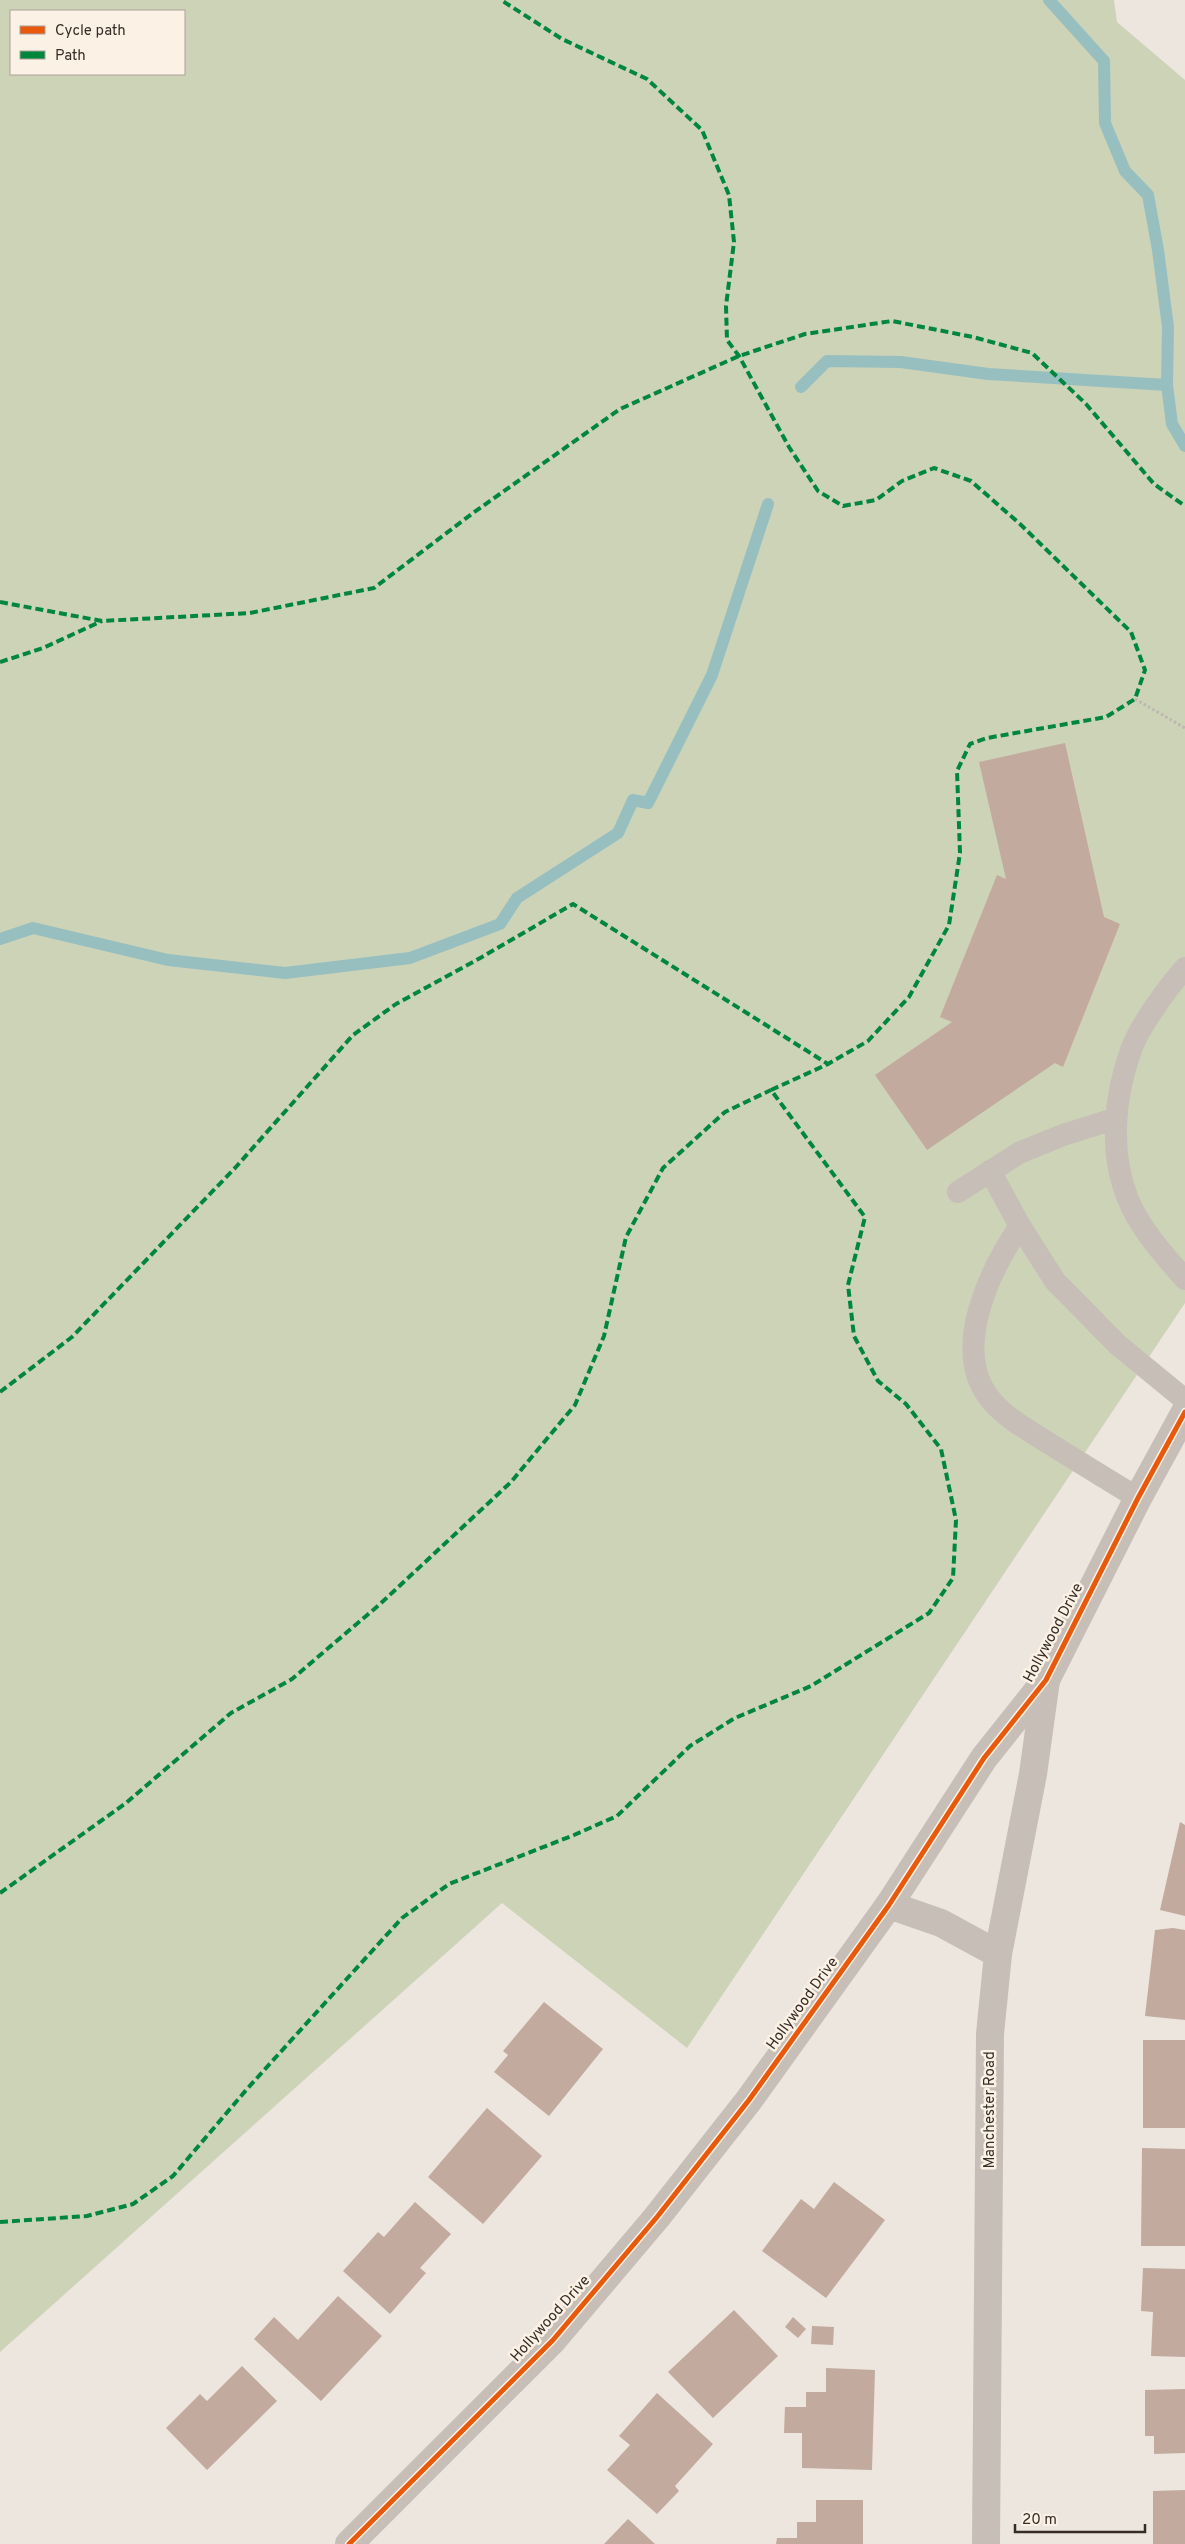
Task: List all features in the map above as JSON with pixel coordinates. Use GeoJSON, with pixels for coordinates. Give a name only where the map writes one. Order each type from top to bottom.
{"type":"FeatureCollection","features":[{"type":"Feature","properties":{"kind":"street","name":"Hollywood Drive"},"geometry":{"type":"LineString","coordinates":[[349,2544],[553,2340],[657,2218],[749,2100],[889,1905],[984,1758],[1046,1680],[1138,1498],[1185,1412]]}},
{"type":"Feature","properties":{"kind":"street","name":"Manchester Road"},"geometry":{"type":"LineString","coordinates":[[986,2544],[990,2034],[998,1954],[1033,1774],[1046,1680]]}},
{"type":"Feature","properties":{"kind":"street"},"geometry":{"type":"LineString","coordinates":[[889,1905],[942,1923],[998,1954]]}},
{"type":"Feature","properties":{"kind":"lane"},"geometry":{"type":"LineString","coordinates":[[1185,968],[1168,987],[1131,1049],[1114,1119],[1119,1172],[1128,1200],[1156,1246],[1185,1279]]}},
{"type":"Feature","properties":{"kind":"lane"},"geometry":{"type":"LineString","coordinates":[[958,1192],[1019,1152],[1063,1135],[1114,1119]]}},
{"type":"Feature","properties":{"kind":"lane"},"geometry":{"type":"LineString","coordinates":[[990,1171],[1020,1226],[1055,1281],[1118,1345],[1185,1400]]}},
{"type":"Feature","properties":{"kind":"lane"},"geometry":{"type":"LineString","coordinates":[[1020,1226],[1000,1255],[983,1297],[972,1348],[976,1374],[988,1396],[1012,1420],[1138,1498]]}},
{"type":"Feature","properties":{"kind":"path"},"geometry":{"type":"LineString","coordinates":[[1135,699],[1175,725],[1185,728]]}},
{"type":"Feature","properties":{"kind":"green space"},"geometry":{"type":"Polygon","coordinates":[[[0,0],[1114,0],[1117,22],[1185,80],[1185,1303],[687,2048],[502,1903],[0,2352],[0,0]]]}},
{"type":"Feature","properties":{"kind":"building"},"geometry":{"type":"Polygon","coordinates":[[[1065,743],[1104,917],[1120,924],[1063,1067],[1055,1063],[927,1150],[875,1075],[952,1022],[940,1017],[997,875],[1006,879],[979,762],[1065,743]]]}},
{"type":"Feature","properties":{"kind":"building"},"geometry":{"type":"Polygon","coordinates":[[[1180,1822],[1185,1825],[1185,1916],[1160,1910],[1180,1822]]]}},
{"type":"Feature","properties":{"kind":"building"},"geometry":{"type":"Polygon","coordinates":[[[1173,1928],[1185,1930],[1185,2020],[1145,2016],[1155,1930],[1173,1928]]]}},
{"type":"Feature","properties":{"kind":"building"},"geometry":{"type":"Polygon","coordinates":[[[544,2002],[603,2049],[549,2116],[494,2072],[508,2055],[503,2051],[544,2002]]]}},
{"type":"Feature","properties":{"kind":"building"},"geometry":{"type":"Polygon","coordinates":[[[1143,2040],[1185,2040],[1185,2128],[1143,2128],[1143,2040]]]}},
{"type":"Feature","properties":{"kind":"building"},"geometry":{"type":"Polygon","coordinates":[[[487,2108],[542,2156],[483,2224],[428,2177],[487,2108]]]}},
{"type":"Feature","properties":{"kind":"building"},"geometry":{"type":"Polygon","coordinates":[[[1142,2148],[1185,2149],[1185,2246],[1141,2246],[1142,2148]]]}},
{"type":"Feature","properties":{"kind":"building"},"geometry":{"type":"Polygon","coordinates":[[[834,2182],[885,2220],[826,2298],[762,2251],[801,2199],[814,2209],[834,2182]]]}},
{"type":"Feature","properties":{"kind":"building"},"geometry":{"type":"Polygon","coordinates":[[[415,2202],[451,2234],[420,2268],[426,2273],[390,2314],[343,2271],[378,2232],[384,2237],[415,2202]]]}},
{"type":"Feature","properties":{"kind":"building"},"geometry":{"type":"Polygon","coordinates":[[[1143,2268],[1185,2269],[1185,2357],[1151,2356],[1153,2312],[1141,2311],[1143,2268]]]}},
{"type":"Feature","properties":{"kind":"building"},"geometry":{"type":"Polygon","coordinates":[[[338,2296],[382,2336],[321,2401],[254,2339],[274,2317],[298,2340],[338,2296]]]}},
{"type":"Feature","properties":{"kind":"building"},"geometry":{"type":"Polygon","coordinates":[[[734,2310],[778,2356],[713,2418],[668,2372],[734,2310]]]}},
{"type":"Feature","properties":{"kind":"building"},"geometry":{"type":"Polygon","coordinates":[[[793,2317],[806,2329],[798,2338],[785,2327],[793,2317]]]}},
{"type":"Feature","properties":{"kind":"building"},"geometry":{"type":"Polygon","coordinates":[[[812,2326],[834,2327],[833,2345],[811,2344],[812,2326]]]}},
{"type":"Feature","properties":{"kind":"building"},"geometry":{"type":"Polygon","coordinates":[[[242,2366],[277,2401],[207,2470],[166,2428],[200,2394],[207,2401],[242,2366]]]}},
{"type":"Feature","properties":{"kind":"building"},"geometry":{"type":"Polygon","coordinates":[[[826,2368],[875,2370],[872,2470],[802,2468],[802,2433],[784,2433],[785,2407],[806,2407],[806,2392],[826,2392],[826,2368]]]}},
{"type":"Feature","properties":{"kind":"building"},"geometry":{"type":"Polygon","coordinates":[[[1185,2389],[1185,2453],[1154,2454],[1154,2436],[1145,2436],[1145,2390],[1185,2389]]]}},
{"type":"Feature","properties":{"kind":"building"},"geometry":{"type":"Polygon","coordinates":[[[657,2393],[713,2444],[675,2486],[679,2491],[657,2514],[607,2470],[630,2445],[619,2436],[657,2393]]]}},
{"type":"Feature","properties":{"kind":"building"},"geometry":{"type":"Polygon","coordinates":[[[1185,2490],[1185,2544],[1153,2544],[1153,2491],[1185,2490]]]}},
{"type":"Feature","properties":{"kind":"building"},"geometry":{"type":"Polygon","coordinates":[[[816,2500],[863,2500],[863,2544],[776,2544],[777,2538],[797,2538],[797,2522],[816,2522],[816,2500]]]}},
{"type":"Feature","properties":{"kind":"building"},"geometry":{"type":"Polygon","coordinates":[[[628,2519],[655,2544],[604,2544],[628,2519]]]}},
{"type":"Feature","properties":{"kind":"waterway"},"geometry":{"type":"LineString","coordinates":[[1049,0],[1104,61],[1105,123],[1125,171],[1148,195],[1158,250],[1168,327],[1167,385]]}},
{"type":"Feature","properties":{"kind":"waterway"},"geometry":{"type":"LineString","coordinates":[[801,387],[827,361],[901,362],[988,374],[1167,385],[1172,424],[1185,446]]}},
{"type":"Feature","properties":{"kind":"waterway"},"geometry":{"type":"LineString","coordinates":[[0,939],[33,928],[168,960],[285,973],[410,958],[500,924],[517,898],[618,833],[633,800],[648,803],[712,675],[768,504]]}},
{"type":"Feature","properties":{"kind":"marked path"},"geometry":{"type":"LineString","coordinates":[[0,2222],[87,2216],[133,2204],[173,2176],[247,2089],[402,1918],[449,1884],[617,1816],[690,1746],[735,1718],[811,1686],[929,1613],[953,1578],[956,1520],[941,1449],[906,1404],[878,1381],[854,1336],[848,1285],[865,1217],[771,1090],[828,1064],[868,1041],[909,997],[949,925],[960,853],[957,771],[970,744],[987,738],[1106,717],[1135,699],[1145,670],[1131,632],[1020,524],[971,481],[934,468],[902,481],[876,500],[843,506],[818,491],[789,447],[739,356],[727,340],[726,306],[734,242],[729,195],[702,130],[647,79],[562,39],[501,0]]}},
{"type":"Feature","properties":{"kind":"marked path"},"geometry":{"type":"LineString","coordinates":[[0,602],[102,621],[250,613],[374,588],[473,513],[620,409],[739,356],[805,334],[892,321],[973,337],[1032,353],[1086,404],[1154,484],[1185,506]]}},
{"type":"Feature","properties":{"kind":"marked path"},"geometry":{"type":"LineString","coordinates":[[0,662],[43,648],[102,621]]}},
{"type":"Feature","properties":{"kind":"marked path"},"geometry":{"type":"LineString","coordinates":[[0,1392],[72,1337],[235,1168],[353,1035],[396,1004],[573,904],[828,1064]]}},
{"type":"Feature","properties":{"kind":"marked path"},"geometry":{"type":"LineString","coordinates":[[0,1893],[126,1803],[231,1713],[292,1679],[379,1605],[511,1482],[575,1405],[604,1336],[626,1237],[663,1168],[725,1112],[771,1090]]}},
{"type":"Feature","properties":{"kind":"cycle path"},"geometry":{"type":"LineString","coordinates":[[349,2544],[553,2340],[657,2217],[749,2100],[889,1905],[984,1758],[1046,1680],[1138,1498],[1185,1412]]}}]}
